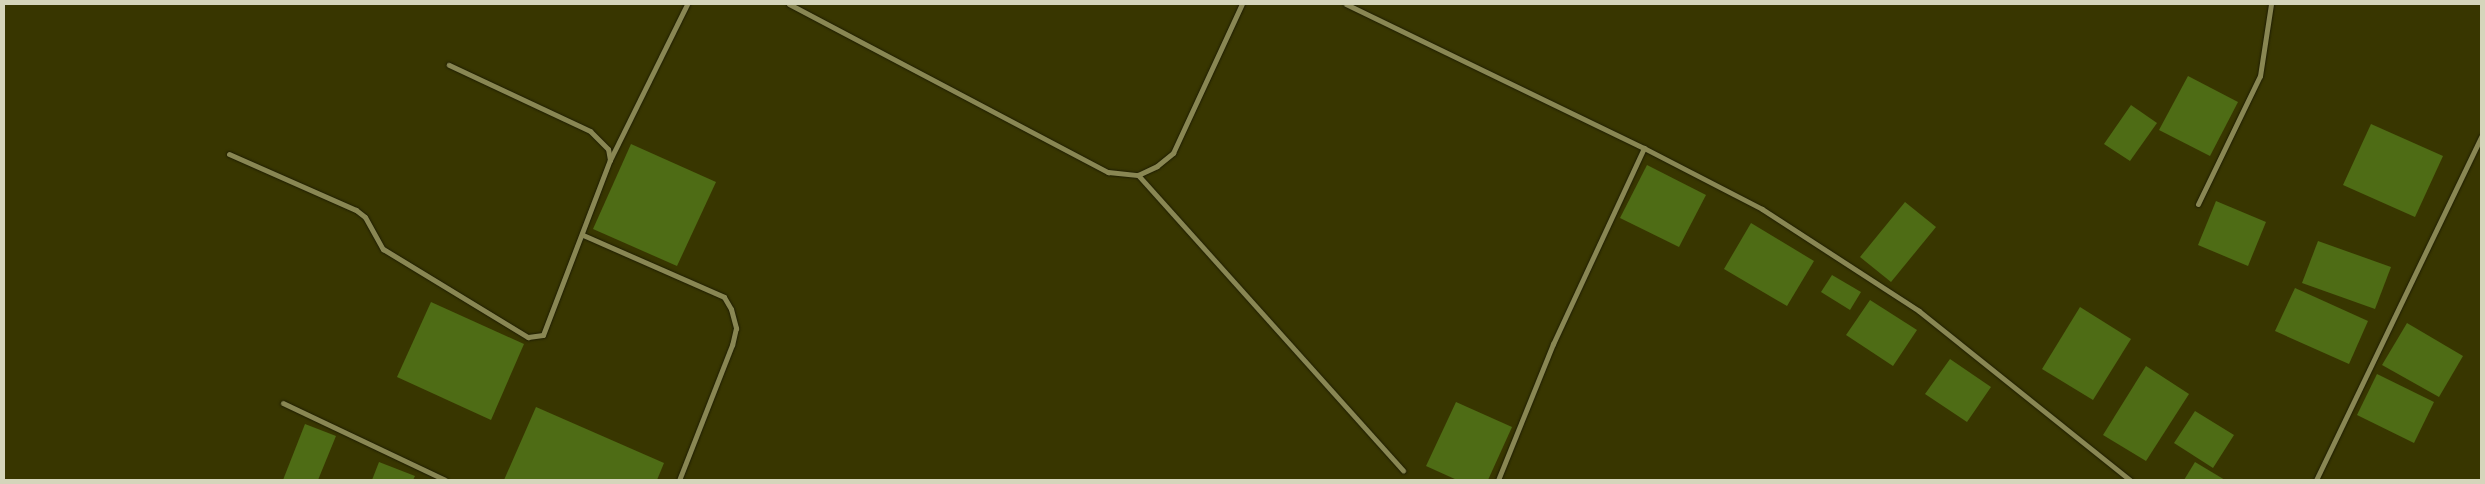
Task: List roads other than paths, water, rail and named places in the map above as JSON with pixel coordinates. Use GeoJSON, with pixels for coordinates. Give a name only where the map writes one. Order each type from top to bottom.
{"type":"FeatureCollection","features":[{"type":"Feature","properties":{"kind":"street"},"geometry":{"type":"LineString","coordinates":[[229,154],[356,210],[365,218],[383,249],[528,337],[543,335],[547,330],[610,160],[686,4]]}},
{"type":"Feature","properties":{"kind":"street"},"geometry":{"type":"LineString","coordinates":[[788,4],[1108,172],[1138,175],[1157,166],[1173,153],[1242,4]]}},
{"type":"Feature","properties":{"kind":"street"},"geometry":{"type":"LineString","coordinates":[[1346,4],[1644,148],[1762,209],[1919,312],[2130,480]]}},
{"type":"Feature","properties":{"kind":"street"},"geometry":{"type":"LineString","coordinates":[[2198,204],[2260,76],[2271,4]]}},
{"type":"Feature","properties":{"kind":"street"},"geometry":{"type":"LineString","coordinates":[[448,65],[590,131],[602,140],[610,160]]}},
{"type":"Feature","properties":{"kind":"street"},"geometry":{"type":"LineString","coordinates":[[2316,480],[2481,137]]}},
{"type":"Feature","properties":{"kind":"street"},"geometry":{"type":"LineString","coordinates":[[1498,480],[1553,344],[1644,148]]}},
{"type":"Feature","properties":{"kind":"street"},"geometry":{"type":"LineString","coordinates":[[1138,175],[1403,470]]}},
{"type":"Feature","properties":{"kind":"street"},"geometry":{"type":"LineString","coordinates":[[583,235],[724,297],[731,309],[736,328],[732,345],[679,480]]}},
{"type":"Feature","properties":{"kind":"street"},"geometry":{"type":"LineString","coordinates":[[283,403],[445,480]]}}]}
